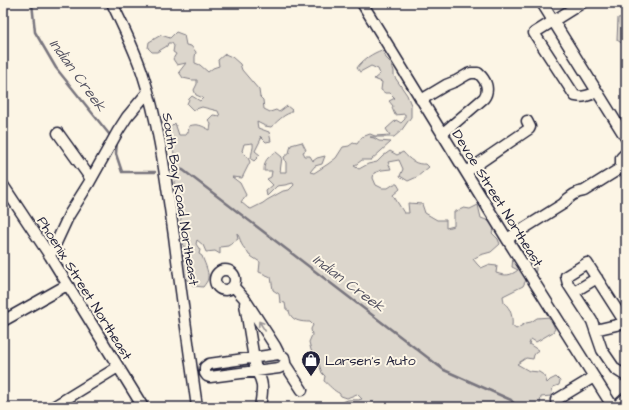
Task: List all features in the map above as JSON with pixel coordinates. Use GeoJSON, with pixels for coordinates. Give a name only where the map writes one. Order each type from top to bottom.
{"type":"FeatureCollection","features":[{"type":"Feature","properties":{"kind":"main road"},"geometry":{"type":"LineString","coordinates":[[618,407],[626,400]]}},
{"type":"Feature","properties":{"kind":"street","name":"South Bay Road Northeast"},"geometry":{"type":"LineString","coordinates":[[112,3],[129,39],[142,74],[148,92],[158,135],[167,186],[197,407]]}},
{"type":"Feature","properties":{"kind":"street","name":"Devoe Street Northeast"},"geometry":{"type":"LineString","coordinates":[[362,3],[507,239],[613,407]]}},
{"type":"Feature","properties":{"kind":"street"},"geometry":{"type":"LineString","coordinates":[[542,3],[626,138]]}},
{"type":"Feature","properties":{"kind":"street"},"geometry":{"type":"LineString","coordinates":[[582,3],[534,33],[575,96],[586,96],[597,92]]}},
{"type":"Feature","properties":{"kind":"street"},"geometry":{"type":"LineString","coordinates":[[421,100],[446,85],[471,73],[478,73],[483,78],[487,85],[484,98],[442,134]]}},
{"type":"Feature","properties":{"kind":"street"},"geometry":{"type":"LineString","coordinates":[[50,256],[68,215],[91,179],[118,130],[148,92]]}},
{"type":"Feature","properties":{"kind":"street"},"geometry":{"type":"LineString","coordinates":[[466,172],[529,129],[530,127],[527,121]]}},
{"type":"Feature","properties":{"kind":"street"},"geometry":{"type":"LineString","coordinates":[[58,133],[91,179]]}},
{"type":"Feature","properties":{"kind":"street"},"geometry":{"type":"LineString","coordinates":[[507,239],[563,204],[567,199],[579,191],[584,191],[621,168],[621,158],[626,153]]}},
{"type":"Feature","properties":{"kind":"street","name":"Phoenix Street Northeast"},"geometry":{"type":"LineString","coordinates":[[4,190],[50,256],[143,407]]}},
{"type":"Feature","properties":{"kind":"street"},"geometry":{"type":"LineString","coordinates":[[595,330],[626,323],[587,263],[566,276],[568,284],[592,321],[595,330],[602,350],[616,369],[625,374]]}},
{"type":"Feature","properties":{"kind":"street"},"geometry":{"type":"LineString","coordinates":[[574,292],[597,278]]}},
{"type":"Feature","properties":{"kind":"street"},"geometry":{"type":"LineString","coordinates":[[3,321],[67,285]]}},
{"type":"Feature","properties":{"kind":"street"},"geometry":{"type":"LineString","coordinates":[[234,286],[244,298],[279,354],[284,357],[285,364],[302,390]]}},
{"type":"Feature","properties":{"kind":"street"},"geometry":{"type":"LineString","coordinates":[[244,298],[256,371],[261,377],[262,386],[260,407]]}},
{"type":"Feature","properties":{"kind":"street"},"geometry":{"type":"LineString","coordinates":[[204,372],[204,367],[207,364],[279,354]]}},
{"type":"Feature","properties":{"kind":"street"},"geometry":{"type":"LineString","coordinates":[[232,361],[234,374]]}},
{"type":"Feature","properties":{"kind":"street"},"geometry":{"type":"LineString","coordinates":[[193,373],[204,372],[210,377],[281,367],[285,364]]}},
{"type":"Feature","properties":{"kind":"street"},"geometry":{"type":"LineString","coordinates":[[53,407],[118,367]]}},
{"type":"Feature","properties":{"kind":"street"},"geometry":{"type":"LineString","coordinates":[[557,407],[556,400],[594,378]]}},
{"type":"Feature","properties":{"kind":"shaded area"},"geometry":{"type":"Polygon","coordinates":[[[626,17],[626,46],[617,40],[618,18],[626,17]]]}},
{"type":"Feature","properties":{"kind":"shaded area"},"geometry":{"type":"Polygon","coordinates":[[[176,32],[184,35],[186,45],[191,46],[196,52],[195,63],[200,65],[208,72],[219,66],[218,60],[225,54],[232,57],[240,64],[242,70],[259,90],[260,97],[263,100],[264,109],[270,112],[276,110],[279,112],[287,106],[292,110],[271,127],[257,122],[258,128],[269,132],[271,141],[266,142],[260,136],[261,139],[255,151],[260,155],[254,161],[251,159],[253,143],[244,144],[242,151],[250,162],[242,178],[232,177],[240,183],[246,195],[241,202],[251,209],[283,191],[289,190],[294,185],[293,183],[277,186],[267,196],[266,191],[273,185],[267,179],[271,177],[272,171],[264,171],[265,162],[276,152],[282,157],[280,172],[286,172],[284,157],[289,153],[291,145],[302,142],[306,150],[303,152],[305,156],[310,156],[313,161],[317,158],[325,156],[322,164],[315,166],[310,172],[314,173],[336,158],[343,147],[349,146],[353,143],[357,144],[362,137],[370,134],[375,136],[390,135],[386,129],[396,120],[401,123],[405,119],[405,114],[395,115],[392,108],[393,106],[389,101],[395,98],[390,93],[385,93],[381,90],[382,82],[374,79],[380,74],[378,69],[371,66],[360,72],[357,68],[368,57],[382,50],[386,58],[391,63],[394,76],[407,95],[411,105],[411,117],[401,131],[394,137],[370,137],[379,141],[391,142],[371,160],[362,160],[354,166],[359,169],[368,164],[377,162],[390,151],[397,155],[403,152],[413,161],[419,164],[426,164],[429,167],[417,177],[408,181],[400,176],[403,169],[399,160],[388,162],[391,169],[374,173],[373,178],[376,185],[382,188],[388,188],[394,184],[397,184],[400,189],[393,195],[404,213],[409,213],[408,203],[422,204],[425,213],[437,220],[446,220],[446,228],[454,226],[454,212],[464,208],[470,209],[478,205],[481,218],[489,221],[495,228],[492,233],[498,239],[500,244],[491,252],[473,259],[481,268],[488,265],[497,266],[496,273],[505,275],[513,273],[518,270],[512,267],[513,257],[521,256],[522,251],[528,252],[535,264],[536,271],[526,280],[523,286],[503,296],[504,303],[511,313],[512,326],[516,329],[537,318],[550,317],[555,329],[553,332],[536,342],[531,339],[529,344],[538,350],[533,359],[526,358],[517,364],[529,371],[539,372],[545,376],[547,383],[556,377],[560,381],[559,385],[553,387],[551,396],[541,397],[540,404],[542,407],[331,407],[348,400],[362,399],[357,394],[347,398],[341,396],[324,381],[325,376],[322,373],[311,350],[309,342],[312,335],[311,329],[313,325],[310,322],[300,321],[292,317],[286,309],[285,303],[280,302],[279,294],[273,290],[271,277],[259,272],[260,262],[249,255],[242,245],[237,233],[238,239],[228,246],[220,247],[220,254],[215,251],[206,252],[203,245],[197,240],[196,244],[200,250],[199,254],[202,256],[208,272],[208,280],[203,287],[194,286],[181,275],[180,266],[185,251],[181,234],[177,227],[181,219],[174,198],[178,189],[174,183],[175,178],[171,171],[173,162],[171,158],[174,153],[167,141],[165,133],[175,123],[179,135],[186,135],[189,126],[192,125],[200,125],[210,130],[211,124],[208,120],[213,115],[220,116],[218,111],[202,107],[193,110],[187,104],[192,96],[200,101],[203,98],[196,95],[194,90],[197,80],[183,78],[179,72],[186,63],[177,65],[173,59],[176,54],[173,52],[174,46],[172,43],[168,43],[167,46],[157,52],[152,52],[148,48],[149,42],[161,35],[170,38],[176,32]]]}},
{"type":"Feature","properties":{"kind":"waterway","name":"Indian Creek"},"geometry":{"type":"LineString","coordinates":[[32,3],[35,32],[56,68],[109,134]]}},
{"type":"Feature","properties":{"kind":"waterway","name":"Indian Creek"},"geometry":{"type":"LineString","coordinates":[[117,141],[116,154],[122,172],[155,172]]}},
{"type":"Feature","properties":{"kind":"waterway","name":"Indian Creek"},"geometry":{"type":"LineString","coordinates":[[173,168],[183,170],[444,370],[511,400],[517,407]]}},
{"type":"Feature","properties":{"kind":"place","name":"Larsen's Auto"},"geometry":{"type":"Point","coordinates":[311,377]}}]}
